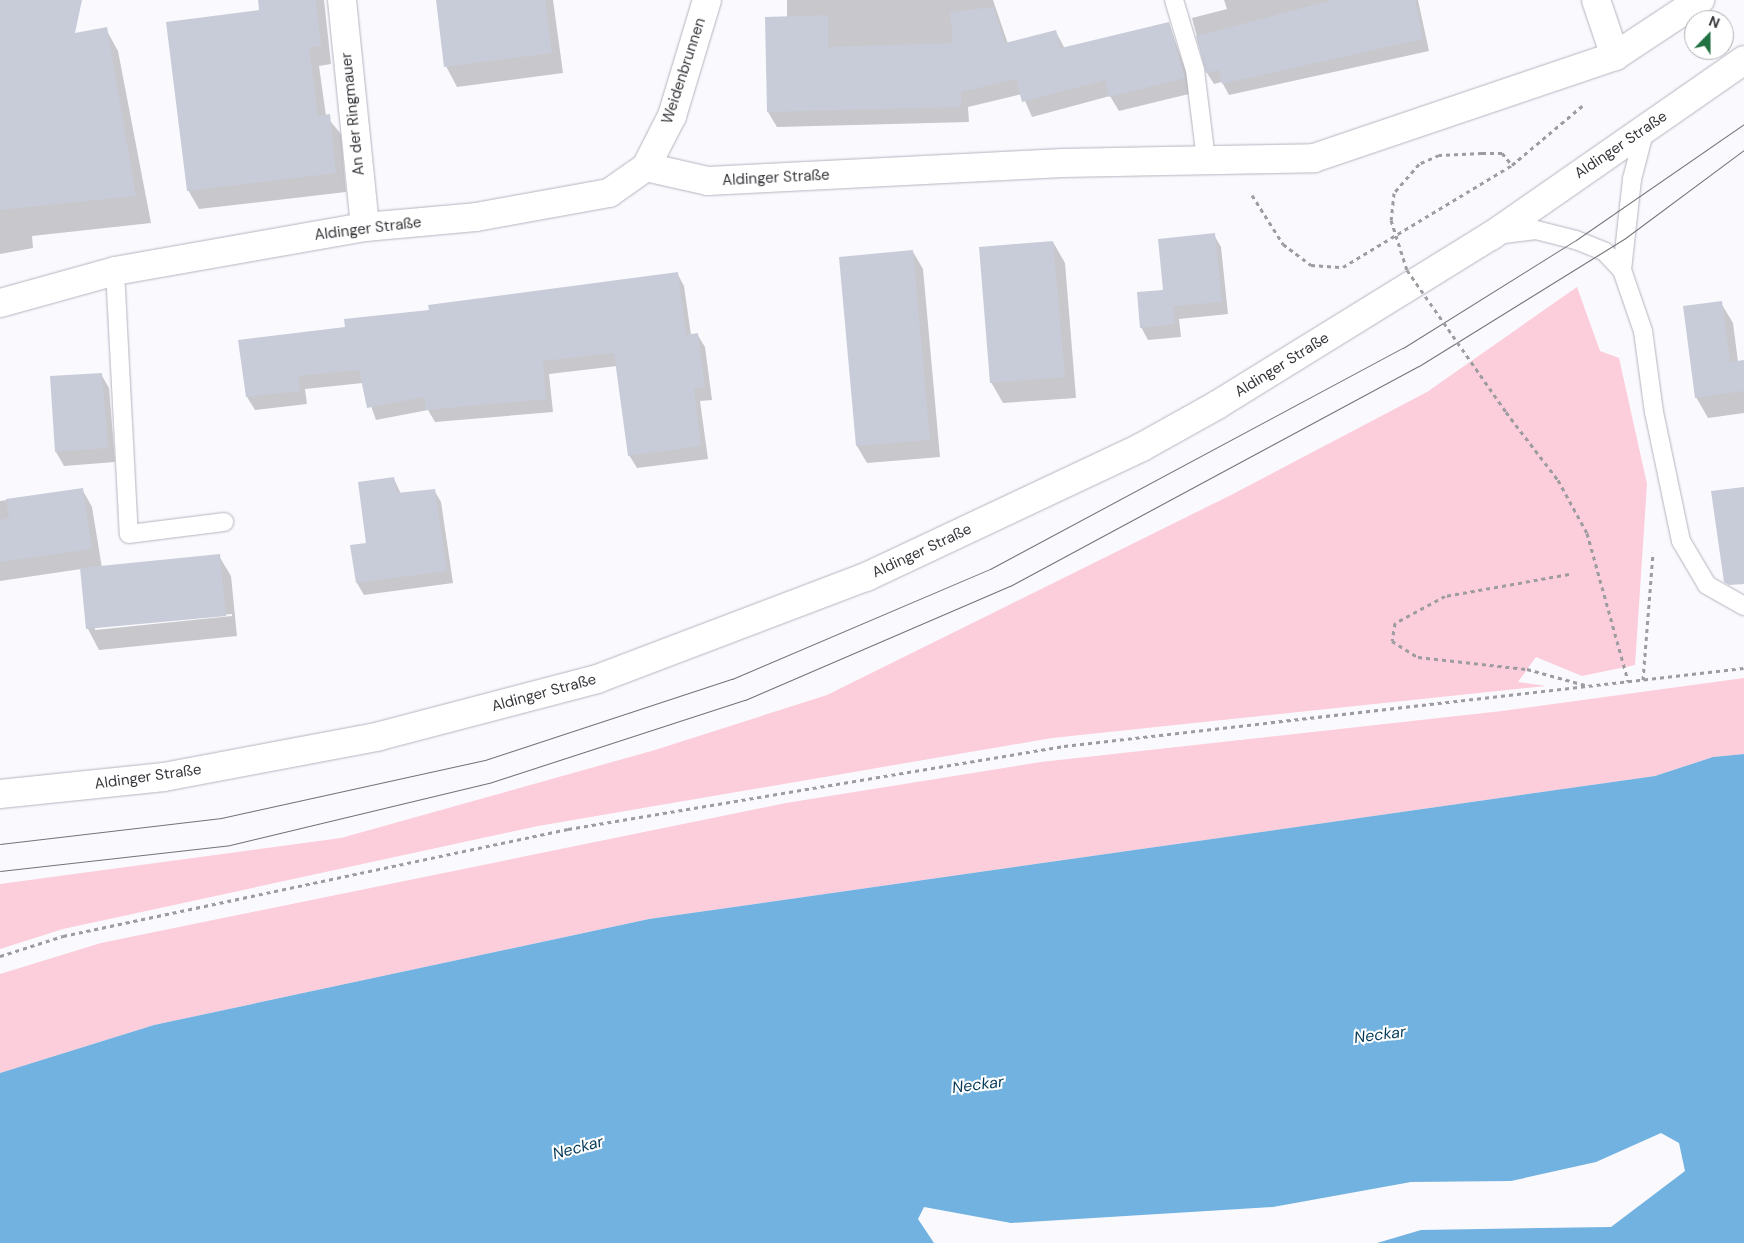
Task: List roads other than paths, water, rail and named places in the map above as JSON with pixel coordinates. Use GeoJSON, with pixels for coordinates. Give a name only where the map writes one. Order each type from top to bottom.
{"type":"FeatureCollection","features":[{"type":"Feature","properties":{"kind":"street","name":"An der Ringmauer"},"geometry":{"type":"LineString","coordinates":[[342,0],[365,227]]}},
{"type":"Feature","properties":{"kind":"street","name":"Weidenbrunnen"},"geometry":{"type":"LineString","coordinates":[[646,168],[672,116],[707,0]]}},
{"type":"Feature","properties":{"kind":"street"},"geometry":{"type":"LineString","coordinates":[[1596,0],[1615,56]]}},
{"type":"Feature","properties":{"kind":"street","name":"Aldinger Straße"},"geometry":{"type":"LineString","coordinates":[[0,303],[115,271],[365,227],[476,216],[609,193],[646,168],[708,181],[1206,160],[1314,158],[1615,56],[1700,0]]}},
{"type":"Feature","properties":{"kind":"street","name":"Aldinger Straße"},"geometry":{"type":"LineString","coordinates":[[0,794],[164,776],[380,736],[597,679],[866,577],[1142,447],[1491,236],[1744,60]]}},
{"type":"Feature","properties":{"kind":"lane"},"geometry":{"type":"LineString","coordinates":[[1174,0],[1195,70],[1206,160]]}},
{"type":"Feature","properties":{"kind":"lane"},"geometry":{"type":"LineString","coordinates":[[1622,270],[1632,179],[1645,129]]}},
{"type":"Feature","properties":{"kind":"lane"},"geometry":{"type":"LineString","coordinates":[[1491,236],[1536,230],[1576,240],[1605,252],[1622,270],[1644,331],[1654,412],[1681,541],[1706,585],[1744,606]]}},
{"type":"Feature","properties":{"kind":"lane"},"geometry":{"type":"LineString","coordinates":[[115,271],[129,534],[224,522]]}},
{"type":"Feature","properties":{"kind":"water","name":"Neckar"},"geometry":{"type":"Polygon","coordinates":[[[1744,754],[1744,1243],[1377,1243],[1421,1230],[1611,1227],[1685,1171],[1679,1143],[1661,1133],[1596,1162],[1511,1181],[1411,1182],[1273,1207],[1011,1223],[924,1207],[918,1219],[934,1243],[0,1243],[0,1073],[154,1025],[649,919],[1655,776],[1713,757],[1744,754]]]}},
{"type":"Feature","properties":{"kind":"tram line"},"geometry":{"type":"LineString","coordinates":[[0,844],[221,818],[485,760],[732,679],[990,569],[1403,348],[1576,240],[1744,124]]}},
{"type":"Feature","properties":{"kind":"tram line"},"geometry":{"type":"LineString","coordinates":[[0,871],[230,845],[492,782],[745,700],[1010,586],[1419,366],[1624,239],[1744,150]]}}]}
